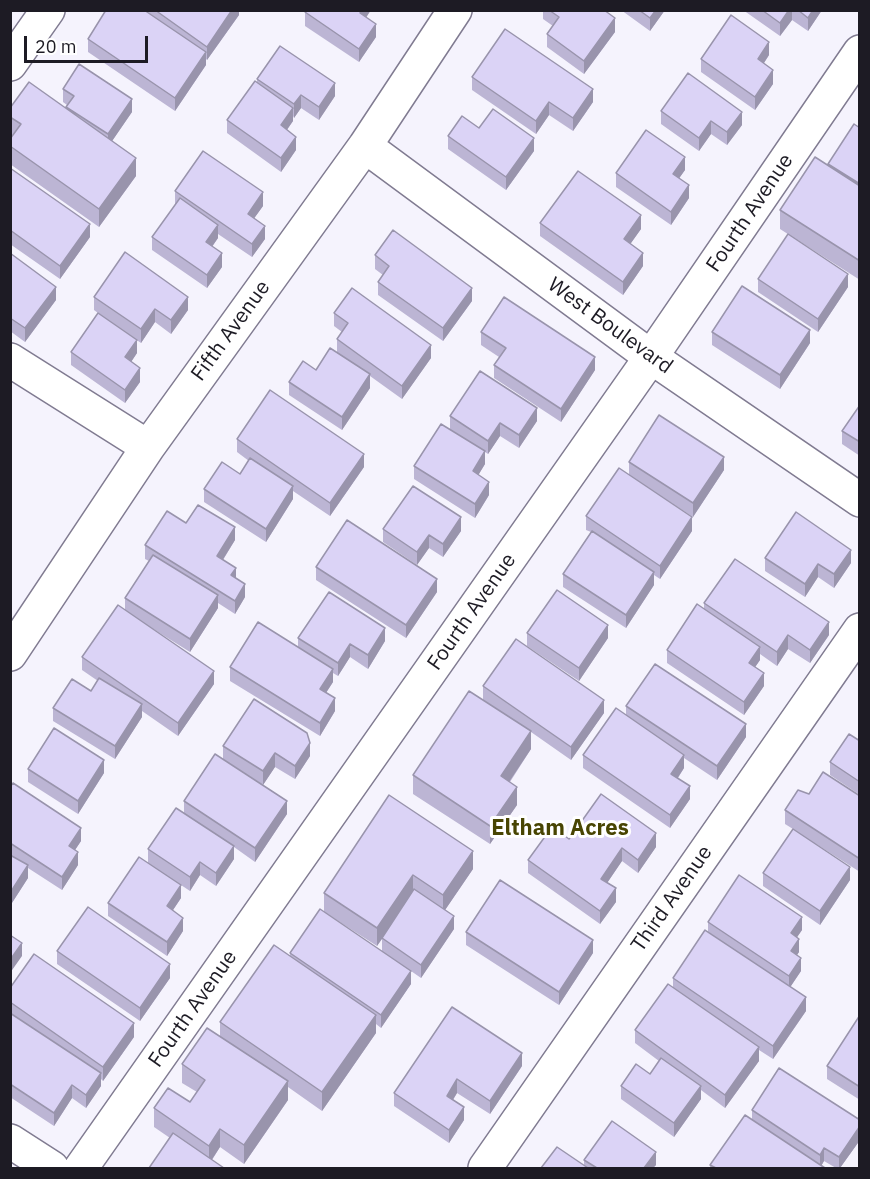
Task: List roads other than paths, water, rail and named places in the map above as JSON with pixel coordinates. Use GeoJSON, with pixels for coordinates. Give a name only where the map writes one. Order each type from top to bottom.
{"type":"FeatureCollection","features":[{"type":"Feature","properties":{"kind":"street"},"geometry":{"type":"LineString","coordinates":[[10,64],[48,10]]}},
{"type":"Feature","properties":{"kind":"street","name":"Fifth Avenue"},"geometry":{"type":"LineString","coordinates":[[10,654],[148,447],[365,146],[455,10]]}},
{"type":"Feature","properties":{"kind":"street","name":"Fourth Avenue"},"geometry":{"type":"LineString","coordinates":[[81,1168],[651,357],[860,52]]}},
{"type":"Feature","properties":{"kind":"street","name":"West Boulevard"},"geometry":{"type":"LineString","coordinates":[[365,146],[651,357],[860,500]]}},
{"type":"Feature","properties":{"kind":"street"},"geometry":{"type":"LineString","coordinates":[[10,360],[148,447]]}},
{"type":"Feature","properties":{"kind":"street","name":"Third Avenue"},"geometry":{"type":"LineString","coordinates":[[485,1168],[860,630]]}},
{"type":"Feature","properties":{"kind":"street"},"geometry":{"type":"LineString","coordinates":[[10,1141],[52,1168]]}},
{"type":"Feature","properties":{"kind":"district","name":"Eltham Acres"},"geometry":{"type":"Point","coordinates":[560,829]}}]}
